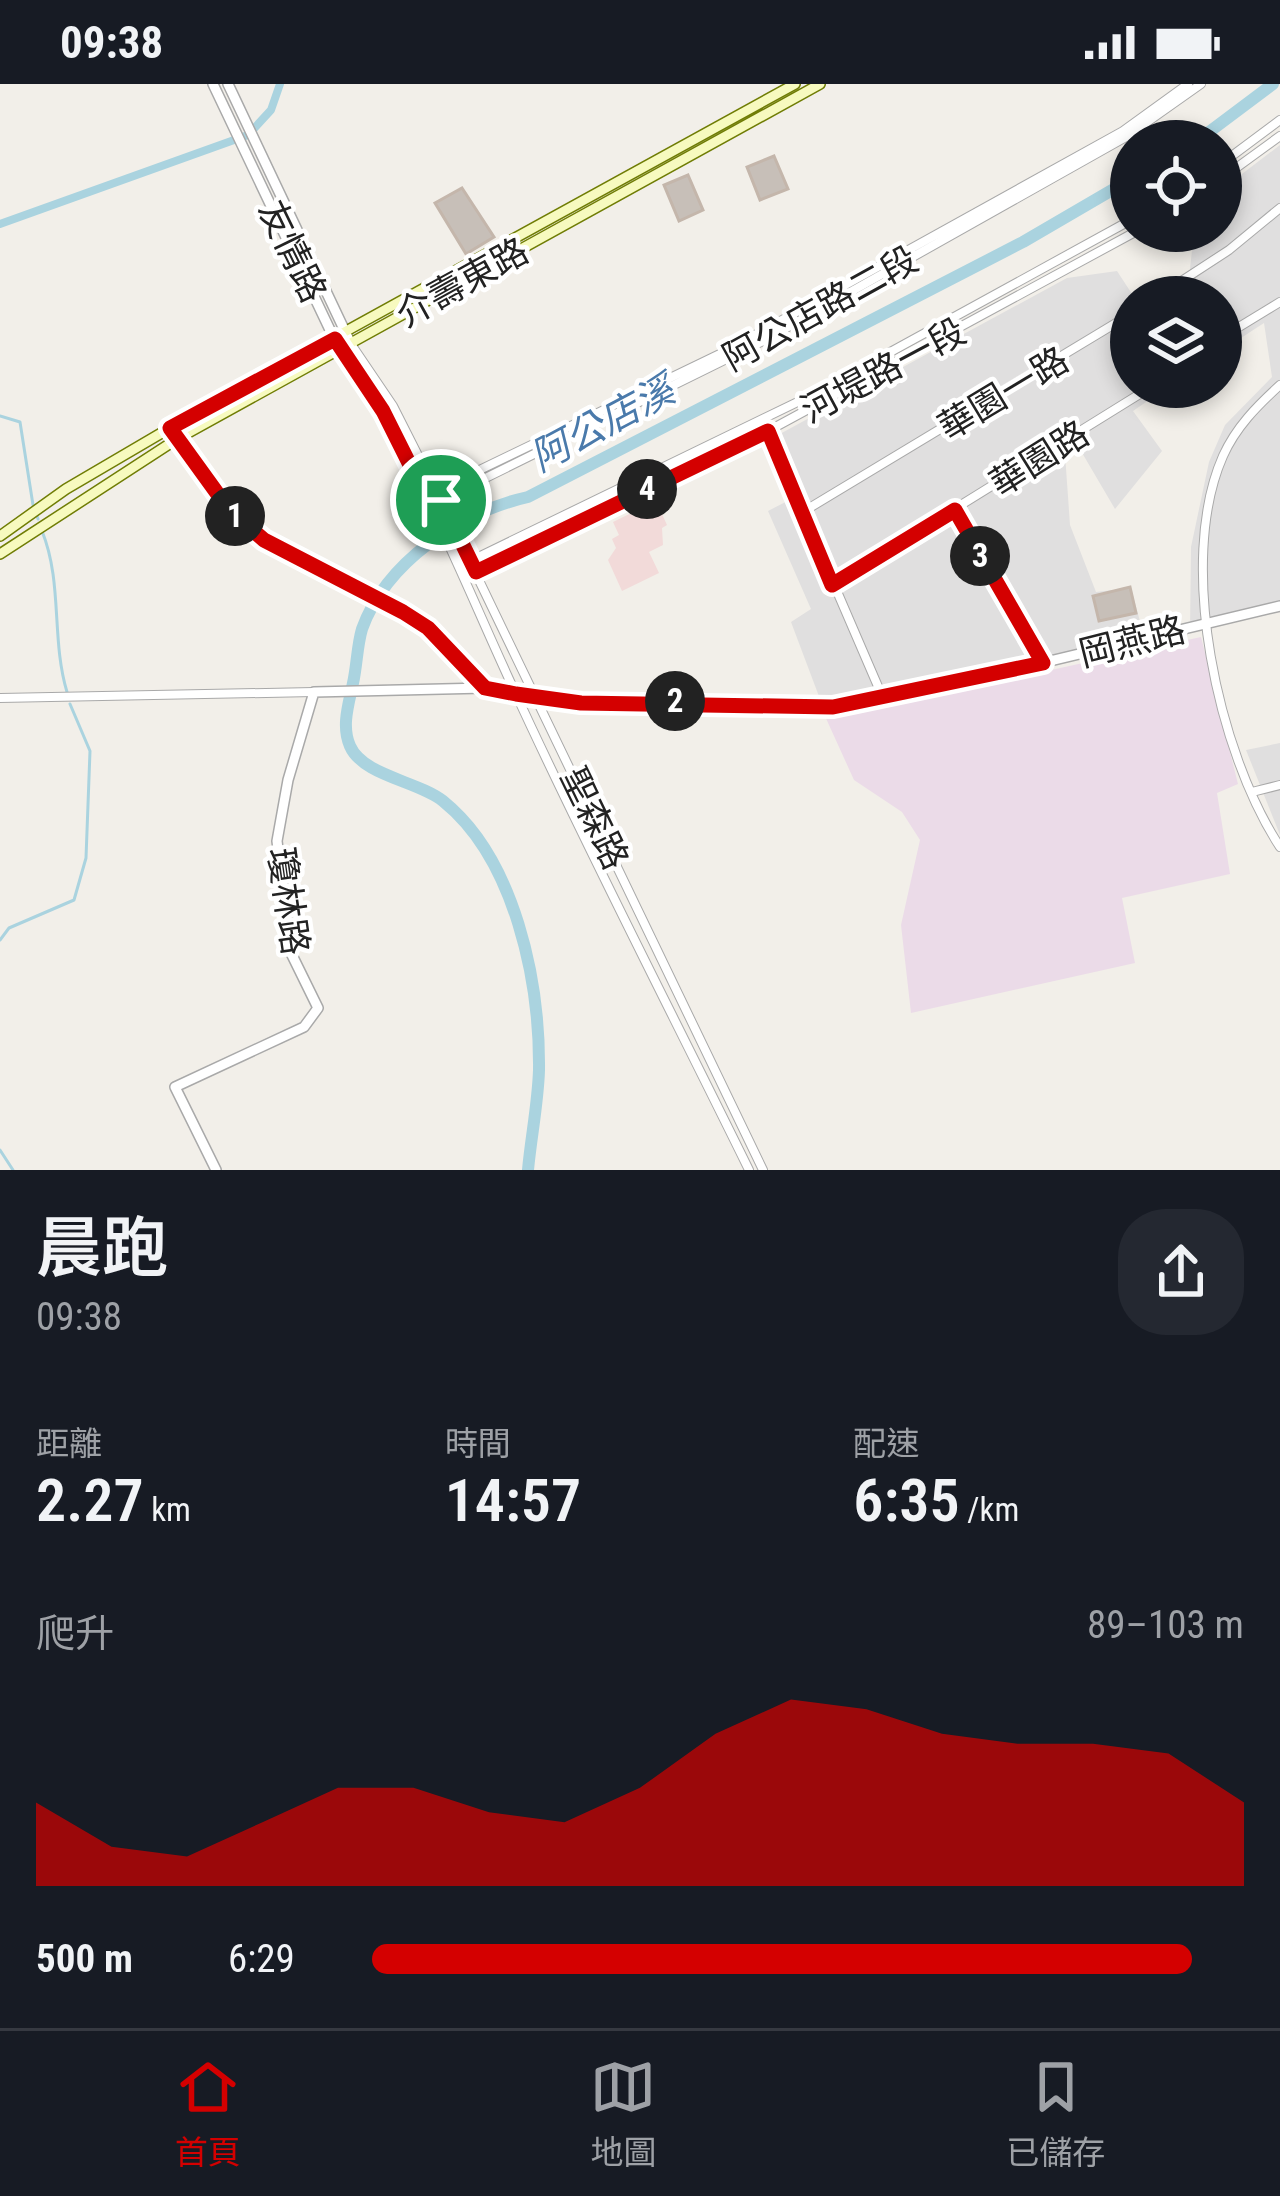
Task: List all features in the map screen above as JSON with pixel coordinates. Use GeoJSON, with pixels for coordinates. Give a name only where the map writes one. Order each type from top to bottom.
{"type":"FeatureCollection","features":[{"type":"Feature","properties":{"kind":"main road","name":"介壽東路"},"geometry":{"type":"LineString","coordinates":[[0,554],[177,439],[795,84]]}},
{"type":"Feature","properties":{"kind":"main road","name":"介壽東路"},"geometry":{"type":"LineString","coordinates":[[0,536],[80,480],[170,428],[343,342],[820,84]]}},
{"type":"Feature","properties":{"kind":"main road"},"geometry":{"type":"LineString","coordinates":[[80,480],[88,494]]}},
{"type":"Feature","properties":{"kind":"main road"},"geometry":{"type":"LineString","coordinates":[[20,522],[28,533]]}},
{"type":"Feature","properties":{"kind":"street","name":"友情路"},"geometry":{"type":"LineString","coordinates":[[213,84],[343,342]]}},
{"type":"Feature","properties":{"kind":"street","name":"友情路"},"geometry":{"type":"LineString","coordinates":[[228,84],[343,342]]}},
{"type":"Feature","properties":{"kind":"street","name":"阿公店路二段"},"geometry":{"type":"LineString","coordinates":[[440,500],[728,350],[1123,130],[1188,84]]}},
{"type":"Feature","properties":{"kind":"street","name":"阿公店路二段"},"geometry":{"type":"LineString","coordinates":[[428,501],[440,500],[765,340],[1126,137],[1201,84]]}},
{"type":"Feature","properties":{"kind":"street"},"geometry":{"type":"LineString","coordinates":[[1242,148],[1280,120]]}},
{"type":"Feature","properties":{"kind":"street"},"geometry":{"type":"LineString","coordinates":[[1242,164],[1280,136]]}},
{"type":"Feature","properties":{"kind":"street"},"geometry":{"type":"LineString","coordinates":[[1189,276],[1280,208]]}},
{"type":"Feature","properties":{"kind":"street","name":"河堤路一段"},"geometry":{"type":"LineString","coordinates":[[469,557],[762,420],[1110,231]]}},
{"type":"Feature","properties":{"kind":"street","name":"河堤路一段"},"geometry":{"type":"LineString","coordinates":[[462,572],[476,572],[768,431],[1110,246]]}},
{"type":"Feature","properties":{"kind":"street"},"geometry":{"type":"LineString","coordinates":[[1242,325],[1280,302]]}},
{"type":"Feature","properties":{"kind":"street","name":"華園一路"},"geometry":{"type":"LineString","coordinates":[[801,513],[1110,327]]}},
{"type":"Feature","properties":{"kind":"street","name":"聖森路"},"geometry":{"type":"LineString","coordinates":[[343,342],[393,406],[763,1170]]}},
{"type":"Feature","properties":{"kind":"street","name":"聖森路"},"geometry":{"type":"LineString","coordinates":[[343,342],[434,513],[516,694],[749,1170]]}},
{"type":"Feature","properties":{"kind":"street"},"geometry":{"type":"LineString","coordinates":[[1280,385],[1239,428],[1209,499],[1202,544],[1207,623],[1231,736],[1280,847]]}},
{"type":"Feature","properties":{"kind":"street","name":"華園路"},"geometry":{"type":"LineString","coordinates":[[832,585],[1118,408]]}},
{"type":"Feature","properties":{"kind":"street"},"geometry":{"type":"LineString","coordinates":[[762,420],[883,698]]}},
{"type":"Feature","properties":{"kind":"street"},"geometry":{"type":"LineString","coordinates":[[170,428],[244,524],[264,540],[428,628],[485,688]]}},
{"type":"Feature","properties":{"kind":"street"},"geometry":{"type":"LineString","coordinates":[[955,510],[1043,663]]}},
{"type":"Feature","properties":{"kind":"street"},"geometry":{"type":"LineString","coordinates":[[462,572],[469,557]]}},
{"type":"Feature","properties":{"kind":"street","name":"岡燕路"},"geometry":{"type":"LineString","coordinates":[[314,692],[485,688],[581,703],[833,707],[1280,606]]}},
{"type":"Feature","properties":{"kind":"street"},"geometry":{"type":"LineString","coordinates":[[0,698],[314,692]]}},
{"type":"Feature","properties":{"kind":"street","name":"瓊林路"},"geometry":{"type":"LineString","coordinates":[[216,1170],[175,1087],[304,1027],[318,1008],[291,953],[277,842],[288,780],[314,692]]}},
{"type":"Feature","properties":{"kind":"street"},"geometry":{"type":"LineString","coordinates":[[1252,792],[1280,785]]}},
{"type":"Feature","properties":{"kind":"shaded area"},"geometry":{"type":"Polygon","coordinates":[[[1280,145],[1280,610],[1190,631],[1191,547],[1209,462],[1225,425],[1272,377],[1264,323],[1242,337],[1242,276],[1194,276],[1190,269],[1192,252],[1242,252],[1242,174],[1280,145]]]}},
{"type":"Feature","properties":{"kind":"shaded area"},"geometry":{"type":"Polygon","coordinates":[[[1117,271],[1120,276],[1110,276],[1110,408],[1137,408],[1133,411],[1162,451],[1115,509],[1078,446],[1065,454],[1070,525],[1096,592],[1131,588],[1145,640],[880,701],[823,707],[791,622],[811,609],[768,511],[799,495],[778,435],[1067,278],[1117,271]]]}},
{"type":"Feature","properties":{"kind":"shaded area"},"geometry":{"type":"Polygon","coordinates":[[[656,501],[667,525],[662,528],[663,545],[649,552],[659,573],[622,591],[608,560],[616,548],[612,539],[619,535],[613,522],[656,501]]]}},
{"type":"Feature","properties":{"kind":"shaded area"},"geometry":{"type":"Polygon","coordinates":[[[1201,637],[1238,784],[1217,793],[1230,874],[1122,898],[1135,963],[911,1013],[901,925],[920,840],[902,812],[854,780],[824,714],[883,707],[1201,637]]]}},
{"type":"Feature","properties":{"kind":"shaded area"},"geometry":{"type":"Polygon","coordinates":[[[1280,743],[1280,835],[1246,750],[1280,743]]]}},
{"type":"Feature","properties":{"kind":"building"},"geometry":{"type":"Polygon","coordinates":[[[774,156],[788,189],[760,200],[747,167],[774,156]]]}},
{"type":"Feature","properties":{"kind":"building"},"geometry":{"type":"Polygon","coordinates":[[[688,175],[703,210],[679,221],[664,185],[688,175]]]}},
{"type":"Feature","properties":{"kind":"building"},"geometry":{"type":"Polygon","coordinates":[[[462,188],[494,237],[466,254],[435,203],[462,188]]]}},
{"type":"Feature","properties":{"kind":"building"},"geometry":{"type":"Polygon","coordinates":[[[1130,587],[1136,613],[1099,621],[1093,596],[1130,587]]]}},
{"type":"Feature","properties":{"kind":"waterway"},"geometry":{"type":"LineString","coordinates":[[0,224],[248,135],[271,110],[280,84]]}},
{"type":"Feature","properties":{"kind":"waterway","name":"阿公店溪"},"geometry":{"type":"LineString","coordinates":[[1225,120],[1273,84]]}},
{"type":"Feature","properties":{"kind":"waterway","name":"阿公店溪"},"geometry":{"type":"LineString","coordinates":[[528,1170],[538,1035],[528,961],[505,888],[489,855],[443,801],[366,764],[347,738],[359,642],[373,605],[407,562],[452,528],[528,497],[1023,242],[1110,191]]}},
{"type":"Feature","properties":{"kind":"waterway"},"geometry":{"type":"LineString","coordinates":[[0,416],[20,422],[33,505]]}},
{"type":"Feature","properties":{"kind":"waterway"},"geometry":{"type":"LineString","coordinates":[[42,531],[53,571],[67,692]]}},
{"type":"Feature","properties":{"kind":"waterway"},"geometry":{"type":"LineString","coordinates":[[0,940],[9,928],[74,900],[86,858],[90,751],[70,704]]}},
{"type":"Feature","properties":{"kind":"waterway"},"geometry":{"type":"LineString","coordinates":[[0,1150],[13,1170]]}},
{"type":"Feature","properties":{"kind":"route"},"geometry":{"type":"LineString","coordinates":[[335,339],[383,411],[428,501],[441,500],[476,572],[768,431],[832,585],[955,510],[1043,663],[833,707],[649,700],[581,703],[485,688],[428,628],[356,585],[264,540],[244,524],[213,490],[170,428],[335,339]]}}]}
